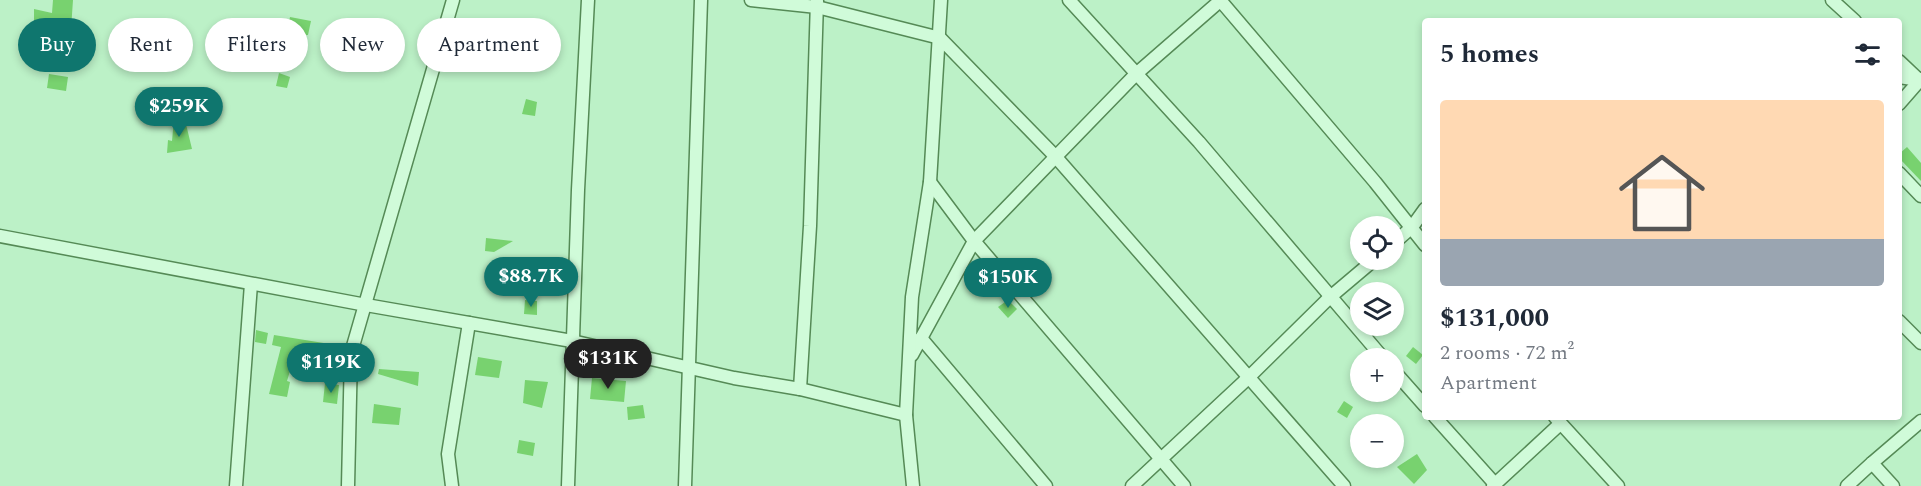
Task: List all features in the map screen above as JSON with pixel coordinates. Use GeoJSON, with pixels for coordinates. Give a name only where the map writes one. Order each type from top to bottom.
{"type":"FeatureCollection","features":[{"type":"Feature","properties":{"kind":"street"},"geometry":{"type":"LineString","coordinates":[[348,486],[351,353],[453,0]]}},
{"type":"Feature","properties":{"kind":"street"},"geometry":{"type":"LineString","coordinates":[[568,486],[572,340],[588,0]]}},
{"type":"Feature","properties":{"kind":"street"},"geometry":{"type":"LineString","coordinates":[[685,486],[684,446],[691,368],[701,0]]}},
{"type":"Feature","properties":{"kind":"street"},"geometry":{"type":"LineString","coordinates":[[751,0],[817,3],[940,38],[1055,156],[1344,486]]}},
{"type":"Feature","properties":{"kind":"street"},"geometry":{"type":"LineString","coordinates":[[913,486],[906,415],[912,297],[930,182],[941,0]]}},
{"type":"Feature","properties":{"kind":"street"},"geometry":{"type":"LineString","coordinates":[[1069,0],[1199,142],[1329,298],[1374,348]]}},
{"type":"Feature","properties":{"kind":"street"},"geometry":{"type":"LineString","coordinates":[[910,358],[974,241],[1136,75],[1220,0],[1422,241]]}},
{"type":"Feature","properties":{"kind":"street"},"geometry":{"type":"LineString","coordinates":[[1832,0],[1852,18]]}},
{"type":"Feature","properties":{"kind":"street"},"geometry":{"type":"LineString","coordinates":[[800,388],[810,226],[817,3]]}},
{"type":"Feature","properties":{"kind":"street"},"geometry":{"type":"LineString","coordinates":[[1902,65],[1920,80]]}},
{"type":"Feature","properties":{"kind":"street"},"geometry":{"type":"LineString","coordinates":[[1902,77],[1920,80]]}},
{"type":"Feature","properties":{"kind":"street"},"geometry":{"type":"LineString","coordinates":[[1902,101],[1920,80]]}},
{"type":"Feature","properties":{"kind":"street"},"geometry":{"type":"LineString","coordinates":[[1902,176],[1921,196]]}},
{"type":"Feature","properties":{"kind":"street"},"geometry":{"type":"LineString","coordinates":[[930,182],[974,241],[1184,486]]}},
{"type":"Feature","properties":{"kind":"street"},"geometry":{"type":"LineString","coordinates":[[1404,235],[1412,228],[1422,213]]}},
{"type":"Feature","properties":{"kind":"street"},"geometry":{"type":"LineString","coordinates":[[0,236],[366,306],[572,340],[691,368],[800,388],[906,415]]}},
{"type":"Feature","properties":{"kind":"street"},"geometry":{"type":"LineString","coordinates":[[1132,486],[1248,378],[1329,298],[1362,270]]}},
{"type":"Feature","properties":{"kind":"street"},"geometry":{"type":"LineString","coordinates":[[236,486],[251,284]]}},
{"type":"Feature","properties":{"kind":"street"},"geometry":{"type":"LineString","coordinates":[[452,486],[448,454],[469,322]]}},
{"type":"Feature","properties":{"kind":"street"},"geometry":{"type":"LineString","coordinates":[[1902,324],[1921,343]]}},
{"type":"Feature","properties":{"kind":"street"},"geometry":{"type":"LineString","coordinates":[[921,338],[1046,486]]}},
{"type":"Feature","properties":{"kind":"street"},"geometry":{"type":"LineString","coordinates":[[1404,382],[1422,403]]}},
{"type":"Feature","properties":{"kind":"street"},"geometry":{"type":"LineString","coordinates":[[1438,420],[1494,485],[1558,420],[1618,486]]}},
{"type":"Feature","properties":{"kind":"street"},"geometry":{"type":"LineString","coordinates":[[1847,486],[1921,421]]}},
{"type":"Feature","properties":{"kind":"street"},"geometry":{"type":"LineString","coordinates":[[1872,463],[1893,486]]}},
{"type":"Feature","properties":{"kind":"building"},"geometry":{"type":"Polygon","coordinates":[[[53,0],[73,0],[72,18],[34,18],[34,9],[52,13],[53,0]]]}},
{"type":"Feature","properties":{"kind":"building"},"geometry":{"type":"Polygon","coordinates":[[[279,73],[290,77],[287,88],[276,86],[279,73]]]}},
{"type":"Feature","properties":{"kind":"building"},"geometry":{"type":"Polygon","coordinates":[[[49,74],[68,77],[66,91],[47,88],[49,74]]]}},
{"type":"Feature","properties":{"kind":"building"},"geometry":{"type":"Polygon","coordinates":[[[526,99],[537,102],[535,116],[522,114],[526,99]]]}},
{"type":"Feature","properties":{"kind":"building"},"geometry":{"type":"Polygon","coordinates":[[[174,119],[185,120],[192,149],[167,153],[168,140],[172,141],[174,119]]]}},
{"type":"Feature","properties":{"kind":"building"},"geometry":{"type":"Polygon","coordinates":[[[1907,147],[1921,163],[1921,181],[1902,161],[1902,151],[1907,147]]]}},
{"type":"Feature","properties":{"kind":"building"},"geometry":{"type":"Polygon","coordinates":[[[486,238],[513,241],[494,252],[485,251],[486,238]]]}},
{"type":"Feature","properties":{"kind":"building"},"geometry":{"type":"Polygon","coordinates":[[[525,300],[537,301],[537,315],[524,314],[525,300]]]}},
{"type":"Feature","properties":{"kind":"building"},"geometry":{"type":"Polygon","coordinates":[[[1008,300],[1017,309],[1008,318],[998,307],[1008,300]]]}},
{"type":"Feature","properties":{"kind":"building"},"geometry":{"type":"Polygon","coordinates":[[[256,330],[268,333],[266,344],[255,342],[256,330]]]}},
{"type":"Feature","properties":{"kind":"building"},"geometry":{"type":"Polygon","coordinates":[[[274,335],[336,345],[333,359],[296,351],[287,381],[290,382],[287,397],[269,394],[281,347],[272,345],[274,335]]]}},
{"type":"Feature","properties":{"kind":"building"},"geometry":{"type":"Polygon","coordinates":[[[1413,347],[1422,354],[1416,364],[1406,356],[1413,347]]]}},
{"type":"Feature","properties":{"kind":"building"},"geometry":{"type":"Polygon","coordinates":[[[478,357],[502,361],[499,378],[475,375],[478,357]]]}},
{"type":"Feature","properties":{"kind":"building"},"geometry":{"type":"Polygon","coordinates":[[[379,369],[419,372],[418,386],[378,374],[379,369]]]}},
{"type":"Feature","properties":{"kind":"building"},"geometry":{"type":"Polygon","coordinates":[[[592,378],[626,381],[624,402],[590,399],[592,378]]]}},
{"type":"Feature","properties":{"kind":"building"},"geometry":{"type":"Polygon","coordinates":[[[525,380],[548,382],[542,408],[523,403],[525,380]]]}},
{"type":"Feature","properties":{"kind":"building"},"geometry":{"type":"Polygon","coordinates":[[[325,383],[339,385],[337,404],[323,402],[325,383]]]}},
{"type":"Feature","properties":{"kind":"building"},"geometry":{"type":"Polygon","coordinates":[[[1344,401],[1353,407],[1347,418],[1337,412],[1344,401]]]}},
{"type":"Feature","properties":{"kind":"building"},"geometry":{"type":"Polygon","coordinates":[[[374,404],[401,408],[399,425],[372,423],[374,404]]]}},
{"type":"Feature","properties":{"kind":"building"},"geometry":{"type":"Polygon","coordinates":[[[643,405],[645,418],[628,420],[627,407],[643,405]]]}},
{"type":"Feature","properties":{"kind":"building"},"geometry":{"type":"Polygon","coordinates":[[[519,440],[535,443],[533,456],[517,453],[519,440]]]}},
{"type":"Feature","properties":{"kind":"building"},"geometry":{"type":"Polygon","coordinates":[[[1417,454],[1427,470],[1414,484],[1398,468],[1404,468],[1404,462],[1417,454]]]}}]}
